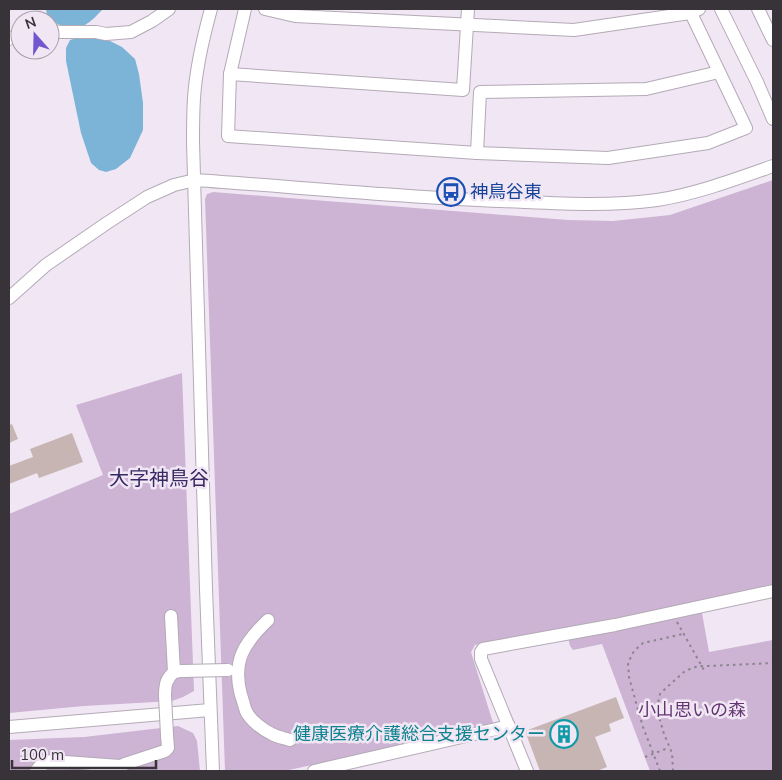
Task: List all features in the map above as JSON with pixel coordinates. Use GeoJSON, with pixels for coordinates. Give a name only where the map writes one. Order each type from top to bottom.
{"type":"FeatureCollection","features":[{"type":"Feature","properties":{"kind":"street"},"geometry":{"type":"LineString","coordinates":[[60,32],[96,32],[106,34],[131,32],[152,22],[169,9]]}},
{"type":"Feature","properties":{"kind":"street"},"geometry":{"type":"LineString","coordinates":[[210,9],[201,51],[194,99],[193,142],[213,771]]}},
{"type":"Feature","properties":{"kind":"street"},"geometry":{"type":"LineString","coordinates":[[245,9],[230,74],[228,136],[477,153],[608,158],[708,143],[746,128],[719,72],[693,10],[574,30],[466,25],[296,13],[265,9]]}},
{"type":"Feature","properties":{"kind":"street"},"geometry":{"type":"LineString","coordinates":[[230,74],[463,90],[468,9]]}},
{"type":"Feature","properties":{"kind":"street"},"geometry":{"type":"LineString","coordinates":[[721,9],[773,117]]}},
{"type":"Feature","properties":{"kind":"street"},"geometry":{"type":"LineString","coordinates":[[758,9],[773,40]]}},
{"type":"Feature","properties":{"kind":"street"},"geometry":{"type":"LineString","coordinates":[[477,153],[480,92],[646,89],[719,72]]}},
{"type":"Feature","properties":{"kind":"street"},"geometry":{"type":"LineString","coordinates":[[9,298],[46,265],[139,202],[174,185],[195,180],[465,199],[588,204],[658,200],[701,190],[773,166]]}},
{"type":"Feature","properties":{"kind":"street"},"geometry":{"type":"LineString","coordinates":[[527,771],[481,659],[483,649],[615,625],[773,591]]}},
{"type":"Feature","properties":{"kind":"street"},"geometry":{"type":"LineString","coordinates":[[171,616],[178,671]]}},
{"type":"Feature","properties":{"kind":"street"},"geometry":{"type":"LineString","coordinates":[[232,670],[253,634],[268,620]]}},
{"type":"Feature","properties":{"kind":"street"},"geometry":{"type":"LineString","coordinates":[[36,771],[40,766],[50,761],[120,766],[124,768],[165,751],[168,748],[168,735],[164,696],[169,677],[178,671],[232,670]]}},
{"type":"Feature","properties":{"kind":"street"},"geometry":{"type":"LineString","coordinates":[[232,670],[246,712],[256,723],[271,734],[290,740]]}},
{"type":"Feature","properties":{"kind":"street"},"geometry":{"type":"LineString","coordinates":[[9,727],[210,710]]}},
{"type":"Feature","properties":{"kind":"street"},"geometry":{"type":"LineString","coordinates":[[314,771],[509,726]]}},
{"type":"Feature","properties":{"kind":"path"},"geometry":{"type":"LineString","coordinates":[[676,619],[705,672]]}},
{"type":"Feature","properties":{"kind":"path"},"geometry":{"type":"LineString","coordinates":[[660,771],[638,710],[629,677],[628,663],[634,651],[643,643],[684,634]]}},
{"type":"Feature","properties":{"kind":"path"},"geometry":{"type":"LineString","coordinates":[[673,771],[672,753],[659,717],[658,702],[660,694],[685,671],[698,666],[773,663]]}},
{"type":"Feature","properties":{"kind":"path"},"geometry":{"type":"LineString","coordinates":[[645,758],[669,748]]}},
{"type":"Feature","properties":{"kind":"green space"},"geometry":{"type":"Polygon","coordinates":[[[773,180],[773,588],[475,645],[471,652],[494,726],[284,771],[225,771],[205,199],[207,194],[213,192],[568,220],[613,221],[670,215],[773,180]]]}},
{"type":"Feature","properties":{"kind":"green space"},"geometry":{"type":"Polygon","coordinates":[[[182,373],[194,691],[172,701],[9,713],[9,514],[103,475],[76,405],[182,373]]]}},
{"type":"Feature","properties":{"kind":"green space","name":"小山思いの森"},"geometry":{"type":"Polygon","coordinates":[[[702,613],[709,652],[773,640],[773,771],[650,771],[602,644],[573,650],[568,637],[702,613]]]}},
{"type":"Feature","properties":{"kind":"green space"},"geometry":{"type":"Polygon","coordinates":[[[178,726],[193,733],[197,741],[200,771],[9,771],[9,740],[84,737],[178,726]]]}},
{"type":"Feature","properties":{"kind":"water"},"geometry":{"type":"Polygon","coordinates":[[[103,9],[85,25],[76,27],[60,25],[60,10],[46,10],[103,9]]]}},
{"type":"Feature","properties":{"kind":"water"},"geometry":{"type":"Polygon","coordinates":[[[77,38],[110,41],[122,47],[135,59],[139,74],[143,103],[143,130],[130,158],[116,169],[106,172],[99,170],[91,163],[81,133],[66,61],[66,48],[70,40],[77,38]]]}},
{"type":"Feature","properties":{"kind":"building"},"geometry":{"type":"Polygon","coordinates":[[[12,424],[18,439],[9,443],[9,425],[12,424]]]}},
{"type":"Feature","properties":{"kind":"building"},"geometry":{"type":"Polygon","coordinates":[[[72,433],[83,462],[39,478],[37,473],[9,484],[9,466],[33,457],[30,449],[72,433]]]}},
{"type":"Feature","properties":{"kind":"building","name":"健康医療介護総合支援センター"},"geometry":{"type":"Polygon","coordinates":[[[616,697],[624,718],[609,724],[611,731],[595,737],[607,767],[597,771],[540,771],[525,731],[616,697]]]}},
{"type":"Feature","properties":{"kind":"place","name":"神鳥谷東"},"geometry":{"type":"Point","coordinates":[451,192]}},
{"type":"Feature","properties":{"kind":"place","name":"健康医療介護総合支援センター"},"geometry":{"type":"Point","coordinates":[564,734]}},
{"type":"Feature","properties":{"kind":"district","name":"大字神鳥谷"},"geometry":{"type":"Point","coordinates":[159,478]}}]}
